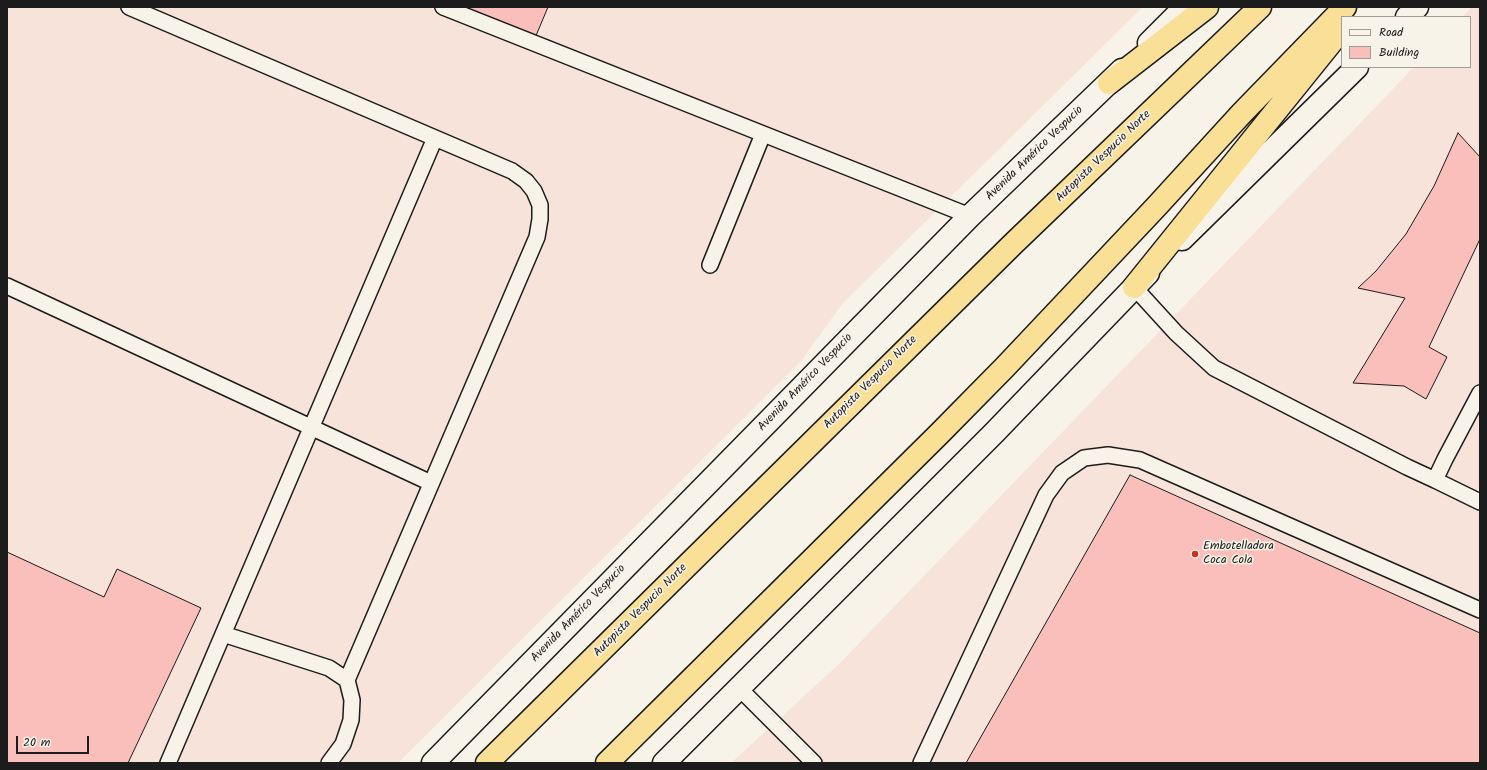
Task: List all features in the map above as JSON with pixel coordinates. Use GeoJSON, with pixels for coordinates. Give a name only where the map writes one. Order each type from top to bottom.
{"type":"FeatureCollection","features":[{"type":"Feature","properties":{"kind":"highway"},"geometry":{"type":"LineString","coordinates":[[1109,83],[1207,7]]}},
{"type":"Feature","properties":{"kind":"highway","name":"Autopista Vespucio Norte"},"geometry":{"type":"LineString","coordinates":[[487,763],[1013,244],[1260,7]]}},
{"type":"Feature","properties":{"kind":"highway"},"geometry":{"type":"LineString","coordinates":[[607,763],[940,433],[1156,207],[1242,113],[1345,7]]}},
{"type":"Feature","properties":{"kind":"highway"},"geometry":{"type":"LineString","coordinates":[[1352,16],[1359,7]]}},
{"type":"Feature","properties":{"kind":"highway"},"geometry":{"type":"LineString","coordinates":[[1134,286],[1341,30]]}},
{"type":"Feature","properties":{"kind":"main road","name":"Avenida Américo Vespucio"},"geometry":{"type":"LineString","coordinates":[[433,763],[970,216],[1109,83],[1185,7]]}},
{"type":"Feature","properties":{"kind":"main road"},"geometry":{"type":"LineString","coordinates":[[1408,16],[1417,7]]}},
{"type":"Feature","properties":{"kind":"main road"},"geometry":{"type":"LineString","coordinates":[[664,763],[994,433],[1134,286],[1356,68]]}},
{"type":"Feature","properties":{"kind":"lane"},"geometry":{"type":"LineString","coordinates":[[129,7],[512,171],[526,181],[534,191],[540,205],[540,219],[537,237],[347,680],[352,700],[351,720],[343,744],[329,763]]}},
{"type":"Feature","properties":{"kind":"lane"},"geometry":{"type":"LineString","coordinates":[[444,7],[970,216]]}},
{"type":"Feature","properties":{"kind":"lane"},"geometry":{"type":"LineString","coordinates":[[710,265],[763,134]]}},
{"type":"Feature","properties":{"kind":"lane"},"geometry":{"type":"LineString","coordinates":[[168,763],[436,138]]}},
{"type":"Feature","properties":{"kind":"lane"},"geometry":{"type":"LineString","coordinates":[[7,286],[431,483]]}},
{"type":"Feature","properties":{"kind":"lane"},"geometry":{"type":"LineString","coordinates":[[1134,286],[1176,332],[1214,368],[1407,467],[1480,502]]}},
{"type":"Feature","properties":{"kind":"lane"},"geometry":{"type":"LineString","coordinates":[[1436,480],[1445,459],[1480,393]]}},
{"type":"Feature","properties":{"kind":"lane"},"geometry":{"type":"LineString","coordinates":[[921,763],[1046,495],[1062,473],[1084,458],[1108,455],[1140,460],[1480,610]]}},
{"type":"Feature","properties":{"kind":"lane"},"geometry":{"type":"LineString","coordinates":[[223,634],[329,668],[347,680]]}},
{"type":"Feature","properties":{"kind":"lane"},"geometry":{"type":"LineString","coordinates":[[739,688],[814,763]]}},
{"type":"Feature","properties":{"kind":"shaded area"},"geometry":{"type":"Polygon","coordinates":[[[7,7],[1143,7],[843,303],[801,361],[398,763],[7,763],[7,7]]]}},
{"type":"Feature","properties":{"kind":"shaded area"},"geometry":{"type":"Polygon","coordinates":[[[1472,7],[1480,7],[1480,763],[731,763],[839,664],[1413,68],[1471,68],[1471,16],[1463,16],[1472,7]]]}},
{"type":"Feature","properties":{"kind":"building"},"geometry":{"type":"Polygon","coordinates":[[[461,7],[548,7],[535,38],[461,7]]]}},
{"type":"Feature","properties":{"kind":"building"},"geometry":{"type":"Polygon","coordinates":[[[1458,133],[1480,157],[1480,239],[1429,347],[1447,357],[1426,399],[1404,386],[1353,383],[1405,298],[1358,288],[1376,271],[1406,234],[1434,186],[1458,133]]]}},
{"type":"Feature","properties":{"kind":"building","name":"Embotelladora Coca Cola"},"geometry":{"type":"Polygon","coordinates":[[[1130,475],[1480,633],[1480,763],[966,763],[1130,475]]]}},
{"type":"Feature","properties":{"kind":"building"},"geometry":{"type":"Polygon","coordinates":[[[7,552],[104,597],[117,569],[201,608],[128,763],[7,763],[7,552]]]}},
{"type":"Feature","properties":{"kind":"place","name":"Embotelladora Coca Cola"},"geometry":{"type":"Point","coordinates":[1195,554]}}]}
